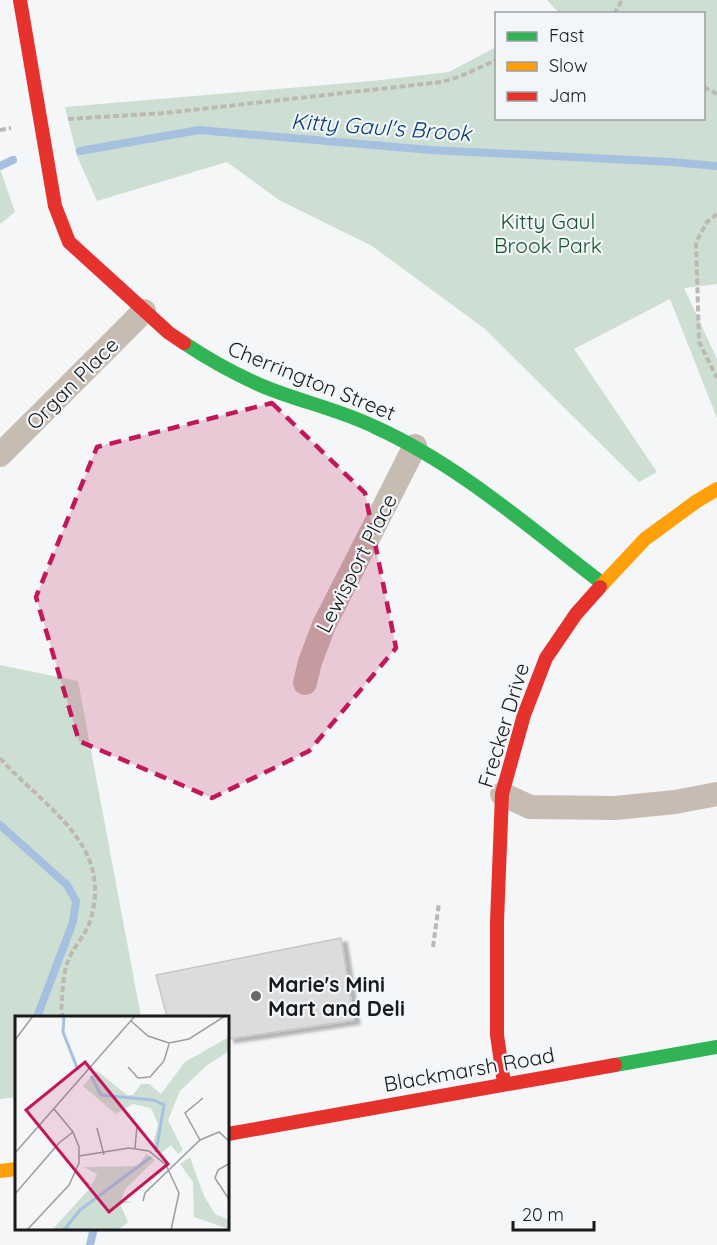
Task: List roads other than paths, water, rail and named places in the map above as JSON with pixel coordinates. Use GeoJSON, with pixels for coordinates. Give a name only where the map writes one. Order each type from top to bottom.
{"type":"FeatureCollection","features":[{"type":"Feature","properties":{"kind":"street","name":"Cherrington Street"},"geometry":{"type":"LineString","coordinates":[[20,0],[55,206],[69,242],[169,333],[224,368],[260,385],[374,426],[415,446],[465,478],[603,584]]}},
{"type":"Feature","properties":{"kind":"street","name":"Organ Place"},"geometry":{"type":"LineString","coordinates":[[0,455],[144,311]]}},
{"type":"Feature","properties":{"kind":"street","name":"Lewisport Place"},"geometry":{"type":"LineString","coordinates":[[305,683],[324,625],[415,446]]}},
{"type":"Feature","properties":{"kind":"street","name":"Frecker Drive"},"geometry":{"type":"LineString","coordinates":[[504,1083],[497,1035],[497,922],[502,794],[524,715],[546,658],[576,614],[645,539],[717,489]]}},
{"type":"Feature","properties":{"kind":"street"},"geometry":{"type":"LineString","coordinates":[[502,794],[530,807],[615,808],[675,802],[717,794]]}},
{"type":"Feature","properties":{"kind":"street","name":"Blackmarsh Road"},"geometry":{"type":"LineString","coordinates":[[230,1134],[504,1083],[717,1047]]}},
{"type":"Feature","properties":{"kind":"street"},"geometry":{"type":"LineString","coordinates":[[0,1171],[15,1169]]}},
{"type":"Feature","properties":{"kind":"waterway","name":"Kitty Gaul's Brook"},"geometry":{"type":"LineString","coordinates":[[80,151],[199,130],[431,150],[717,166]]}},
{"type":"Feature","properties":{"kind":"waterway","name":"Kitty Gaul's Brook"},"geometry":{"type":"LineString","coordinates":[[0,166],[13,160]]}},
{"type":"Feature","properties":{"kind":"waterway","name":"Kitty Gaul's Brook"},"geometry":{"type":"LineString","coordinates":[[0,825],[67,885],[76,901],[73,922],[37,1016]]}},
{"type":"Feature","properties":{"kind":"waterway","name":"Kitty Gaul's Brook"},"geometry":{"type":"LineString","coordinates":[[90,1245],[94,1230]]}},
{"type":"Feature","properties":{"kind":"place","name":"Marie's Mini Mart and Deli"},"geometry":{"type":"Point","coordinates":[256,996]}},
{"type":"Feature","properties":{"kind":"park label","name":"Kitty Gaul Brook Park"},"geometry":{"type":"Point","coordinates":[548,233]}}]}
